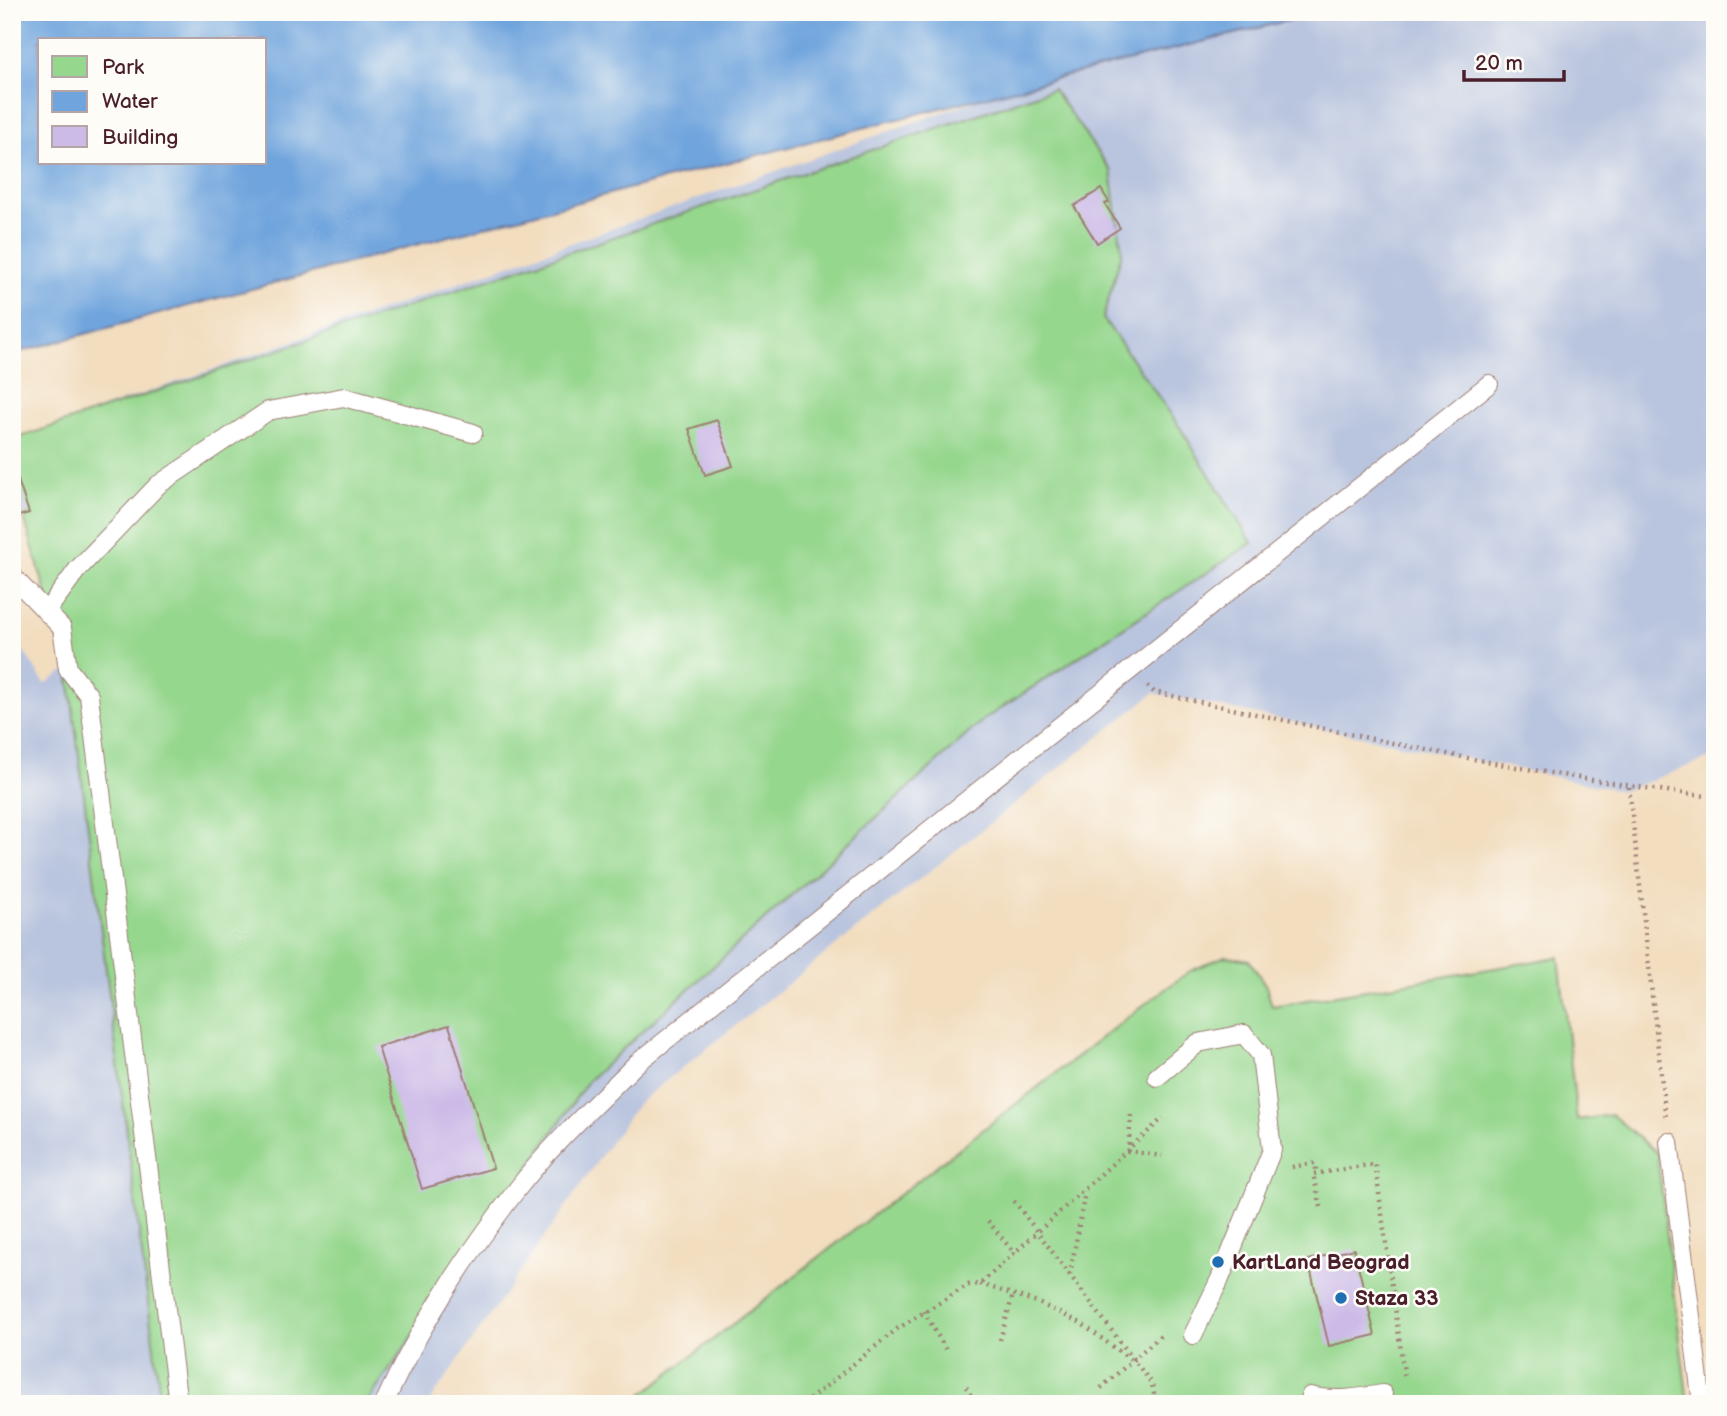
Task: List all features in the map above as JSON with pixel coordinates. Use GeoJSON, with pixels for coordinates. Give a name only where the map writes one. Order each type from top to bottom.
{"type":"FeatureCollection","features":[{"type":"Feature","properties":{"kind":"lane"},"geometry":{"type":"LineString","coordinates":[[384,1404],[427,1321],[516,1191],[567,1132],[626,1074],[1489,384]]}},
{"type":"Feature","properties":{"kind":"lane"},"geometry":{"type":"LineString","coordinates":[[46,612],[77,570],[158,485],[268,411],[344,397],[473,433]]}},
{"type":"Feature","properties":{"kind":"lane"},"geometry":{"type":"LineString","coordinates":[[12,576],[62,628],[68,668],[89,696],[178,1404]]}},
{"type":"Feature","properties":{"kind":"lane"},"geometry":{"type":"LineString","coordinates":[[1157,1077],[1198,1042],[1244,1034],[1261,1055],[1272,1150],[1220,1279],[1193,1335]]}},
{"type":"Feature","properties":{"kind":"lane"},"geometry":{"type":"LineString","coordinates":[[1669,1142],[1702,1404]]}},
{"type":"Feature","properties":{"kind":"lane"},"geometry":{"type":"LineString","coordinates":[[1310,1396],[1323,1399],[1383,1394]]}},
{"type":"Feature","properties":{"kind":"path"},"geometry":{"type":"LineString","coordinates":[[1130,670],[1154,692],[1416,748],[1629,787],[1715,797]]}},
{"type":"Feature","properties":{"kind":"path"},"geometry":{"type":"LineString","coordinates":[[1629,787],[1669,1142]]}},
{"type":"Feature","properties":{"kind":"path"},"geometry":{"type":"LineString","coordinates":[[1128,1151],[1131,1115]]}},
{"type":"Feature","properties":{"kind":"path"},"geometry":{"type":"LineString","coordinates":[[980,1284],[1163,1118]]}},
{"type":"Feature","properties":{"kind":"path"},"geometry":{"type":"LineString","coordinates":[[1128,1151],[1162,1156]]}},
{"type":"Feature","properties":{"kind":"path"},"geometry":{"type":"LineString","coordinates":[[1321,1207],[1313,1174],[1375,1164],[1406,1388]]}},
{"type":"Feature","properties":{"kind":"path"},"geometry":{"type":"LineString","coordinates":[[1070,1275],[1085,1191]]}},
{"type":"Feature","properties":{"kind":"path"},"geometry":{"type":"LineString","coordinates":[[1014,1200],[1152,1384],[1156,1404]]}},
{"type":"Feature","properties":{"kind":"path"},"geometry":{"type":"LineString","coordinates":[[988,1221],[1015,1254]]}},
{"type":"Feature","properties":{"kind":"path"},"geometry":{"type":"LineString","coordinates":[[804,1404],[897,1329],[968,1285],[980,1284],[1034,1301],[1079,1322],[1133,1362]]}},
{"type":"Feature","properties":{"kind":"path"},"geometry":{"type":"LineString","coordinates":[[1000,1340],[1013,1295]]}},
{"type":"Feature","properties":{"kind":"path"},"geometry":{"type":"LineString","coordinates":[[924,1311],[947,1352]]}},
{"type":"Feature","properties":{"kind":"path"},"geometry":{"type":"LineString","coordinates":[[1101,1388],[1161,1335]]}},
{"type":"Feature","properties":{"kind":"path"},"geometry":{"type":"LineString","coordinates":[[966,1387],[976,1404]]}},
{"type":"Feature","properties":{"kind":"path"},"geometry":{"type":"LineString","coordinates":[[1183,1404],[1193,1400]]}},
{"type":"Feature","properties":{"kind":"shaded area"},"geometry":{"type":"Polygon","coordinates":[[[1323,12],[1715,12],[1715,756],[1623,791],[1154,693],[638,1103],[428,1404],[12,1404],[12,633],[45,684],[68,669],[12,476],[12,440],[1000,92],[1323,12]]]}},
{"type":"Feature","properties":{"kind":"green space"},"geometry":{"type":"Polygon","coordinates":[[[1053,89],[1111,171],[1122,252],[1103,318],[1179,426],[1252,543],[983,720],[588,1081],[366,1404],[161,1404],[68,669],[12,476],[12,440],[1053,89]]]}},
{"type":"Feature","properties":{"kind":"green space","name":"KartLand Beograd"},"geometry":{"type":"Polygon","coordinates":[[[1225,956],[1249,960],[1266,986],[1272,1006],[1559,957],[1577,1120],[1612,1115],[1657,1153],[1688,1404],[630,1404],[1141,1007],[1190,971],[1225,956]]]}},
{"type":"Feature","properties":{"kind":"water"},"geometry":{"type":"Polygon","coordinates":[[[12,12],[1323,12],[994,94],[12,354],[12,12]]]}},
{"type":"Feature","properties":{"kind":"building"},"geometry":{"type":"Polygon","coordinates":[[[1101,189],[1109,202],[1105,204],[1120,228],[1097,243],[1074,206],[1101,189]]]}},
{"type":"Feature","properties":{"kind":"building"},"geometry":{"type":"Polygon","coordinates":[[[717,420],[733,466],[705,475],[689,429],[717,420]]]}},
{"type":"Feature","properties":{"kind":"building"},"geometry":{"type":"Polygon","coordinates":[[[12,462],[29,513],[12,518],[12,462]]]}},
{"type":"Feature","properties":{"kind":"building"},"geometry":{"type":"Polygon","coordinates":[[[449,1025],[493,1168],[422,1189],[378,1047],[449,1025]]]}},
{"type":"Feature","properties":{"kind":"building","name":"Staza 33"},"geometry":{"type":"Polygon","coordinates":[[[1354,1249],[1375,1335],[1329,1346],[1308,1260],[1354,1249]]]}},
{"type":"Feature","properties":{"kind":"place","name":"KartLand Beograd"},"geometry":{"type":"Point","coordinates":[1218,1262]}},
{"type":"Feature","properties":{"kind":"place","name":"Staza 33"},"geometry":{"type":"Point","coordinates":[1341,1298]}}]}
